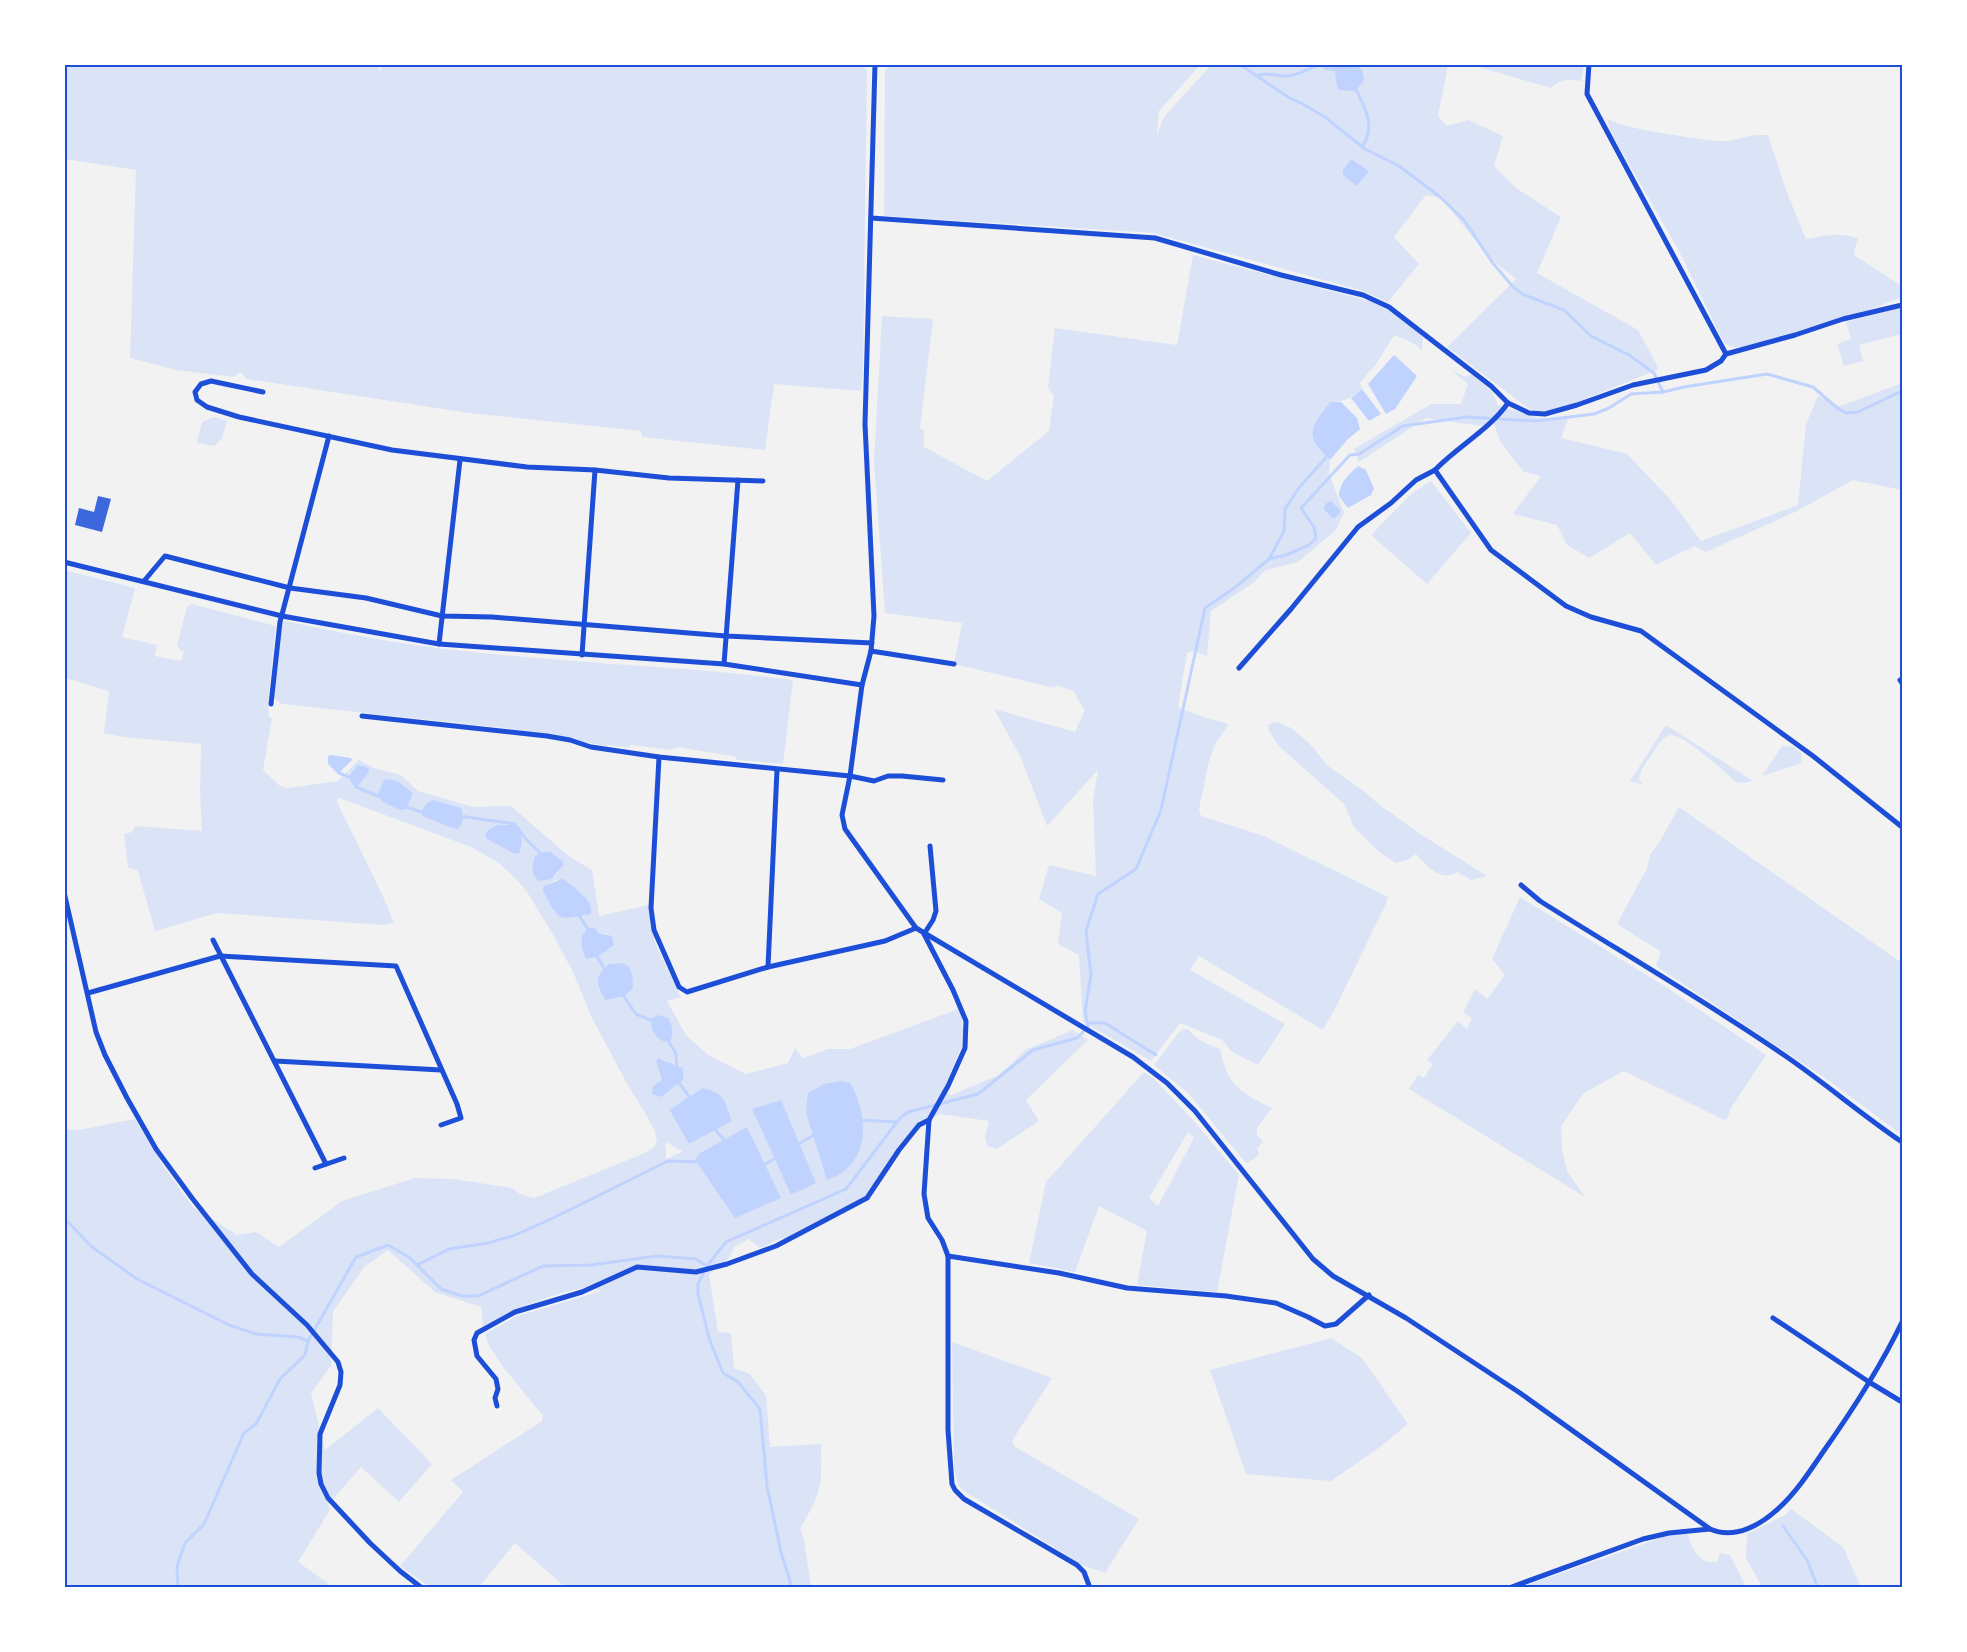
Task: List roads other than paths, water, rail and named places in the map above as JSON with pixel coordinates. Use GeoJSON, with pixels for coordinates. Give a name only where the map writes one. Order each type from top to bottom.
{"type":"FeatureCollection","features":[{"type":"Feature","properties":{"kind":"street"},"geometry":{"type":"LineString","coordinates":[[875,64],[865,424],[874,616],[871,651],[862,685],[850,776],[842,815],[845,829],[916,928],[1139,1060],[1182,1097],[1231,1154],[1313,1259],[1333,1276],[1369,1295],[1452,1347],[1710,1529],[1721,1534],[1736,1533],[1756,1525],[1780,1507],[1815,1464],[1869,1382],[1902,1322]]}},
{"type":"Feature","properties":{"kind":"street"},"geometry":{"type":"LineString","coordinates":[[1588,64],[1587,94],[1726,354]]}},
{"type":"Feature","properties":{"kind":"street"},"geometry":{"type":"LineString","coordinates":[[871,218],[1155,238],[1363,295],[1389,307],[1491,386],[1508,403],[1529,413],[1545,414],[1633,385],[1706,370],[1721,361],[1726,354],[1796,335],[1843,319],[1902,305]]}},
{"type":"Feature","properties":{"kind":"street"},"geometry":{"type":"LineString","coordinates":[[263,392],[211,381],[201,384],[195,392],[197,400],[207,407],[239,417],[392,450],[527,467],[595,470],[669,478],[763,481]]}},
{"type":"Feature","properties":{"kind":"street"},"geometry":{"type":"LineString","coordinates":[[1239,668],[1358,527],[1391,503],[1416,480],[1434,470],[1450,454],[1493,423],[1508,403]]}},
{"type":"Feature","properties":{"kind":"street"},"geometry":{"type":"LineString","coordinates":[[271,704],[280,622],[329,436]]}},
{"type":"Feature","properties":{"kind":"street"},"geometry":{"type":"LineString","coordinates":[[439,644],[460,459]]}},
{"type":"Feature","properties":{"kind":"street"},"geometry":{"type":"LineString","coordinates":[[582,655],[595,470]]}},
{"type":"Feature","properties":{"kind":"street"},"geometry":{"type":"LineString","coordinates":[[1434,470],[1491,550],[1566,606],[1591,617],[1641,631],[1813,756],[1902,827]]}},
{"type":"Feature","properties":{"kind":"street"},"geometry":{"type":"LineString","coordinates":[[724,664],[738,480]]}},
{"type":"Feature","properties":{"kind":"street"},"geometry":{"type":"LineString","coordinates":[[144,581],[165,556],[290,588],[366,598],[442,616],[492,617],[726,636],[872,643]]}},
{"type":"Feature","properties":{"kind":"street"},"geometry":{"type":"LineString","coordinates":[[64,562],[282,616],[439,644],[724,664],[862,685]]}},
{"type":"Feature","properties":{"kind":"street"},"geometry":{"type":"LineString","coordinates":[[871,651],[954,664]]}},
{"type":"Feature","properties":{"kind":"street"},"geometry":{"type":"LineString","coordinates":[[362,716],[547,736],[591,747],[658,757],[850,776],[874,781],[888,776],[943,780]]}},
{"type":"Feature","properties":{"kind":"street"},"geometry":{"type":"LineString","coordinates":[[658,757],[651,908],[654,930],[679,987],[687,992],[768,967],[885,941],[916,928]]}},
{"type":"Feature","properties":{"kind":"street"},"geometry":{"type":"LineString","coordinates":[[768,967],[777,770]]}},
{"type":"Feature","properties":{"kind":"street"},"geometry":{"type":"LineString","coordinates":[[924,934],[936,911],[930,846]]}},
{"type":"Feature","properties":{"kind":"street"},"geometry":{"type":"LineString","coordinates":[[1521,885],[1540,901],[1783,1054],[1902,1142]]}},
{"type":"Feature","properties":{"kind":"street"},"geometry":{"type":"LineString","coordinates":[[64,892],[96,1032],[127,1098],[156,1149],[252,1274],[307,1325],[338,1362],[341,1372],[340,1385],[320,1434],[321,1484],[328,1498],[370,1543],[400,1571],[422,1587]]}},
{"type":"Feature","properties":{"kind":"street"},"geometry":{"type":"LineString","coordinates":[[924,934],[966,1021],[965,1048],[929,1120],[924,1194],[928,1218],[942,1240],[948,1256],[948,1430],[952,1484],[964,1499],[1077,1565],[1084,1572],[1090,1587]]}},
{"type":"Feature","properties":{"kind":"street"},"geometry":{"type":"LineString","coordinates":[[213,940],[326,1164]]}},
{"type":"Feature","properties":{"kind":"street"},"geometry":{"type":"LineString","coordinates":[[88,993],[220,956],[396,966],[457,1104],[461,1118],[441,1125]]}},
{"type":"Feature","properties":{"kind":"street"},"geometry":{"type":"LineString","coordinates":[[275,1061],[441,1070]]}},
{"type":"Feature","properties":{"kind":"street"},"geometry":{"type":"LineString","coordinates":[[497,1406],[496,1379],[477,1356],[474,1340],[477,1333],[515,1312],[582,1292],[637,1267],[696,1272],[728,1264],[776,1246],[867,1198],[899,1150],[920,1125],[929,1120]]}},
{"type":"Feature","properties":{"kind":"street"},"geometry":{"type":"LineString","coordinates":[[315,1168],[344,1158]]}},
{"type":"Feature","properties":{"kind":"street"},"geometry":{"type":"LineString","coordinates":[[948,1256],[1059,1273],[1127,1288],[1226,1296],[1276,1303],[1325,1326],[1336,1324],[1369,1295]]}},
{"type":"Feature","properties":{"kind":"street"},"geometry":{"type":"LineString","coordinates":[[1773,1318],[1902,1402]]}},
{"type":"Feature","properties":{"kind":"street"},"geometry":{"type":"LineString","coordinates":[[1509,1587],[1643,1539],[1669,1533],[1710,1529]]}},
{"type":"Feature","properties":{"kind":"water"},"geometry":{"type":"Polygon","coordinates":[[[1321,65],[1356,65],[1362,70],[1364,80],[1356,91],[1340,90],[1337,87],[1335,71],[1326,70],[1321,65]]]}},
{"type":"Feature","properties":{"kind":"water"},"geometry":{"type":"Polygon","coordinates":[[[1351,159],[1369,171],[1357,186],[1343,175],[1343,170],[1351,159]]]}},
{"type":"Feature","properties":{"kind":"water"},"geometry":{"type":"Polygon","coordinates":[[[1394,355],[1417,376],[1395,409],[1386,414],[1368,384],[1394,355]]]}},
{"type":"Feature","properties":{"kind":"water"},"geometry":{"type":"Polygon","coordinates":[[[1362,389],[1381,414],[1369,421],[1351,398],[1362,389]]]}},
{"type":"Feature","properties":{"kind":"water"},"geometry":{"type":"Polygon","coordinates":[[[1330,402],[1341,402],[1357,418],[1360,429],[1330,460],[1316,444],[1313,432],[1314,425],[1330,402]]]}},
{"type":"Feature","properties":{"kind":"water"},"geometry":{"type":"Polygon","coordinates":[[[1358,466],[1366,470],[1374,489],[1371,495],[1348,508],[1339,496],[1339,491],[1345,479],[1358,466]]]}},
{"type":"Feature","properties":{"kind":"water"},"geometry":{"type":"Polygon","coordinates":[[[1331,501],[1340,510],[1335,518],[1332,518],[1324,509],[1325,504],[1331,501]]]}},
{"type":"Feature","properties":{"kind":"water"},"geometry":{"type":"Polygon","coordinates":[[[328,756],[352,760],[338,774],[328,764],[328,756]]]}},
{"type":"Feature","properties":{"kind":"water"},"geometry":{"type":"Polygon","coordinates":[[[357,765],[364,766],[369,769],[369,772],[356,789],[349,776],[357,765]]]}},
{"type":"Feature","properties":{"kind":"water"},"geometry":{"type":"Polygon","coordinates":[[[384,780],[397,781],[413,793],[404,810],[389,805],[377,796],[384,780]]]}},
{"type":"Feature","properties":{"kind":"water"},"geometry":{"type":"Polygon","coordinates":[[[433,800],[461,808],[462,819],[458,829],[423,816],[421,813],[423,809],[433,800]]]}},
{"type":"Feature","properties":{"kind":"water"},"geometry":{"type":"Polygon","coordinates":[[[499,825],[515,825],[520,829],[522,840],[520,853],[515,854],[487,839],[485,835],[488,831],[499,825]]]}},
{"type":"Feature","properties":{"kind":"water"},"geometry":{"type":"Polygon","coordinates":[[[543,852],[550,852],[563,861],[564,865],[551,879],[539,881],[534,876],[533,866],[535,856],[543,852]]]}},
{"type":"Feature","properties":{"kind":"water"},"geometry":{"type":"Polygon","coordinates":[[[562,879],[587,899],[591,914],[560,917],[552,908],[543,891],[544,886],[562,879]]]}},
{"type":"Feature","properties":{"kind":"water"},"geometry":{"type":"Polygon","coordinates":[[[588,928],[595,928],[598,933],[612,936],[614,945],[597,957],[586,959],[581,943],[588,928]]]}},
{"type":"Feature","properties":{"kind":"water"},"geometry":{"type":"Polygon","coordinates":[[[622,963],[631,970],[633,989],[624,996],[606,1000],[598,985],[599,977],[609,964],[622,963]]]}},
{"type":"Feature","properties":{"kind":"water"},"geometry":{"type":"Polygon","coordinates":[[[658,1015],[670,1021],[672,1033],[670,1042],[662,1041],[653,1032],[651,1019],[658,1015]]]}},
{"type":"Feature","properties":{"kind":"water"},"geometry":{"type":"Polygon","coordinates":[[[658,1058],[683,1068],[683,1080],[661,1097],[652,1094],[653,1086],[662,1080],[656,1061],[658,1058]]]}},
{"type":"Feature","properties":{"kind":"water"},"geometry":{"type":"Polygon","coordinates":[[[841,1081],[850,1083],[857,1096],[863,1125],[862,1139],[852,1164],[827,1180],[806,1113],[808,1093],[824,1084],[841,1081]]]}},
{"type":"Feature","properties":{"kind":"water"},"geometry":{"type":"Polygon","coordinates":[[[703,1088],[716,1093],[723,1099],[732,1121],[689,1144],[669,1110],[703,1088]]]}},
{"type":"Feature","properties":{"kind":"water"},"geometry":{"type":"Polygon","coordinates":[[[781,1100],[816,1183],[791,1195],[752,1109],[781,1100]]]}},
{"type":"Feature","properties":{"kind":"water"},"geometry":{"type":"Polygon","coordinates":[[[747,1127],[781,1198],[735,1218],[695,1160],[700,1153],[747,1127]]]}},
{"type":"Feature","properties":{"kind":"waterway"},"geometry":{"type":"LineString","coordinates":[[1239,64],[1288,97],[1325,117],[1365,149],[1399,166],[1439,196],[1464,220],[1492,262],[1514,288],[1524,295],[1564,310],[1591,336],[1629,355],[1654,373],[1663,392]]}},
{"type":"Feature","properties":{"kind":"waterway"},"geometry":{"type":"LineString","coordinates":[[1257,76],[1291,75],[1304,72],[1320,64]]}},
{"type":"Feature","properties":{"kind":"waterway"},"geometry":{"type":"LineString","coordinates":[[1355,87],[1369,123],[1367,138],[1363,145]]}},
{"type":"Feature","properties":{"kind":"waterway"},"geometry":{"type":"LineString","coordinates":[[178,1588],[177,1566],[185,1543],[204,1524],[244,1433],[256,1424],[280,1379],[305,1355],[308,1341],[356,1257],[388,1245],[409,1257],[441,1289],[462,1296],[478,1296],[543,1266],[591,1265],[657,1256],[696,1259],[707,1266],[726,1242],[846,1189],[900,1118],[908,1112],[978,1094],[1033,1050],[1077,1038],[1088,1027],[1085,1011],[1091,975],[1086,931],[1098,894],[1136,869],[1161,810],[1205,608],[1233,589],[1269,559],[1286,555],[1309,545],[1316,538],[1314,527],[1301,508],[1350,455],[1359,454],[1403,426],[1467,417],[1536,421],[1594,414],[1609,408],[1631,394],[1663,392],[1767,374],[1813,387],[1846,413],[1858,412],[1902,391]]}},
{"type":"Feature","properties":{"kind":"waterway"},"geometry":{"type":"LineString","coordinates":[[1269,559],[1284,531],[1285,509],[1298,489],[1329,454]]}},
{"type":"Feature","properties":{"kind":"waterway"},"geometry":{"type":"LineString","coordinates":[[337,770],[349,777]]}},
{"type":"Feature","properties":{"kind":"waterway"},"geometry":{"type":"LineString","coordinates":[[356,787],[380,797]]}},
{"type":"Feature","properties":{"kind":"waterway"},"geometry":{"type":"LineString","coordinates":[[406,807],[425,813]]}},
{"type":"Feature","properties":{"kind":"waterway"},"geometry":{"type":"LineString","coordinates":[[459,816],[515,824],[542,855]]}},
{"type":"Feature","properties":{"kind":"waterway"},"geometry":{"type":"LineString","coordinates":[[578,914],[589,931]]}},
{"type":"Feature","properties":{"kind":"waterway"},"geometry":{"type":"LineString","coordinates":[[596,955],[605,970]]}},
{"type":"Feature","properties":{"kind":"waterway"},"geometry":{"type":"LineString","coordinates":[[623,995],[636,1014],[653,1021]]}},
{"type":"Feature","properties":{"kind":"waterway"},"geometry":{"type":"LineString","coordinates":[[1088,1023],[1105,1023],[1156,1055]]}},
{"type":"Feature","properties":{"kind":"waterway"},"geometry":{"type":"LineString","coordinates":[[668,1040],[676,1054],[677,1067]]}},
{"type":"Feature","properties":{"kind":"waterway"},"geometry":{"type":"LineString","coordinates":[[679,1080],[691,1099]]}},
{"type":"Feature","properties":{"kind":"waterway"},"geometry":{"type":"LineString","coordinates":[[860,1120],[895,1122]]}},
{"type":"Feature","properties":{"kind":"waterway"},"geometry":{"type":"LineString","coordinates":[[714,1128],[725,1141]]}},
{"type":"Feature","properties":{"kind":"waterway"},"geometry":{"type":"LineString","coordinates":[[798,1144],[816,1134]]}},
{"type":"Feature","properties":{"kind":"waterway"},"geometry":{"type":"LineString","coordinates":[[762,1164],[777,1157]]}},
{"type":"Feature","properties":{"kind":"waterway"},"geometry":{"type":"LineString","coordinates":[[417,1265],[449,1249],[488,1243],[515,1235],[668,1161],[698,1162]]}},
{"type":"Feature","properties":{"kind":"waterway"},"geometry":{"type":"LineString","coordinates":[[64,1218],[92,1247],[137,1279],[229,1325],[256,1334],[298,1337],[308,1341]]}},
{"type":"Feature","properties":{"kind":"waterway"},"geometry":{"type":"LineString","coordinates":[[705,1270],[698,1284],[698,1294],[709,1338],[723,1373],[738,1382],[760,1409],[767,1486],[781,1552],[792,1588]]}},
{"type":"Feature","properties":{"kind":"waterway"},"geometry":{"type":"LineString","coordinates":[[1783,1526],[1807,1560],[1818,1588]]}}]}
